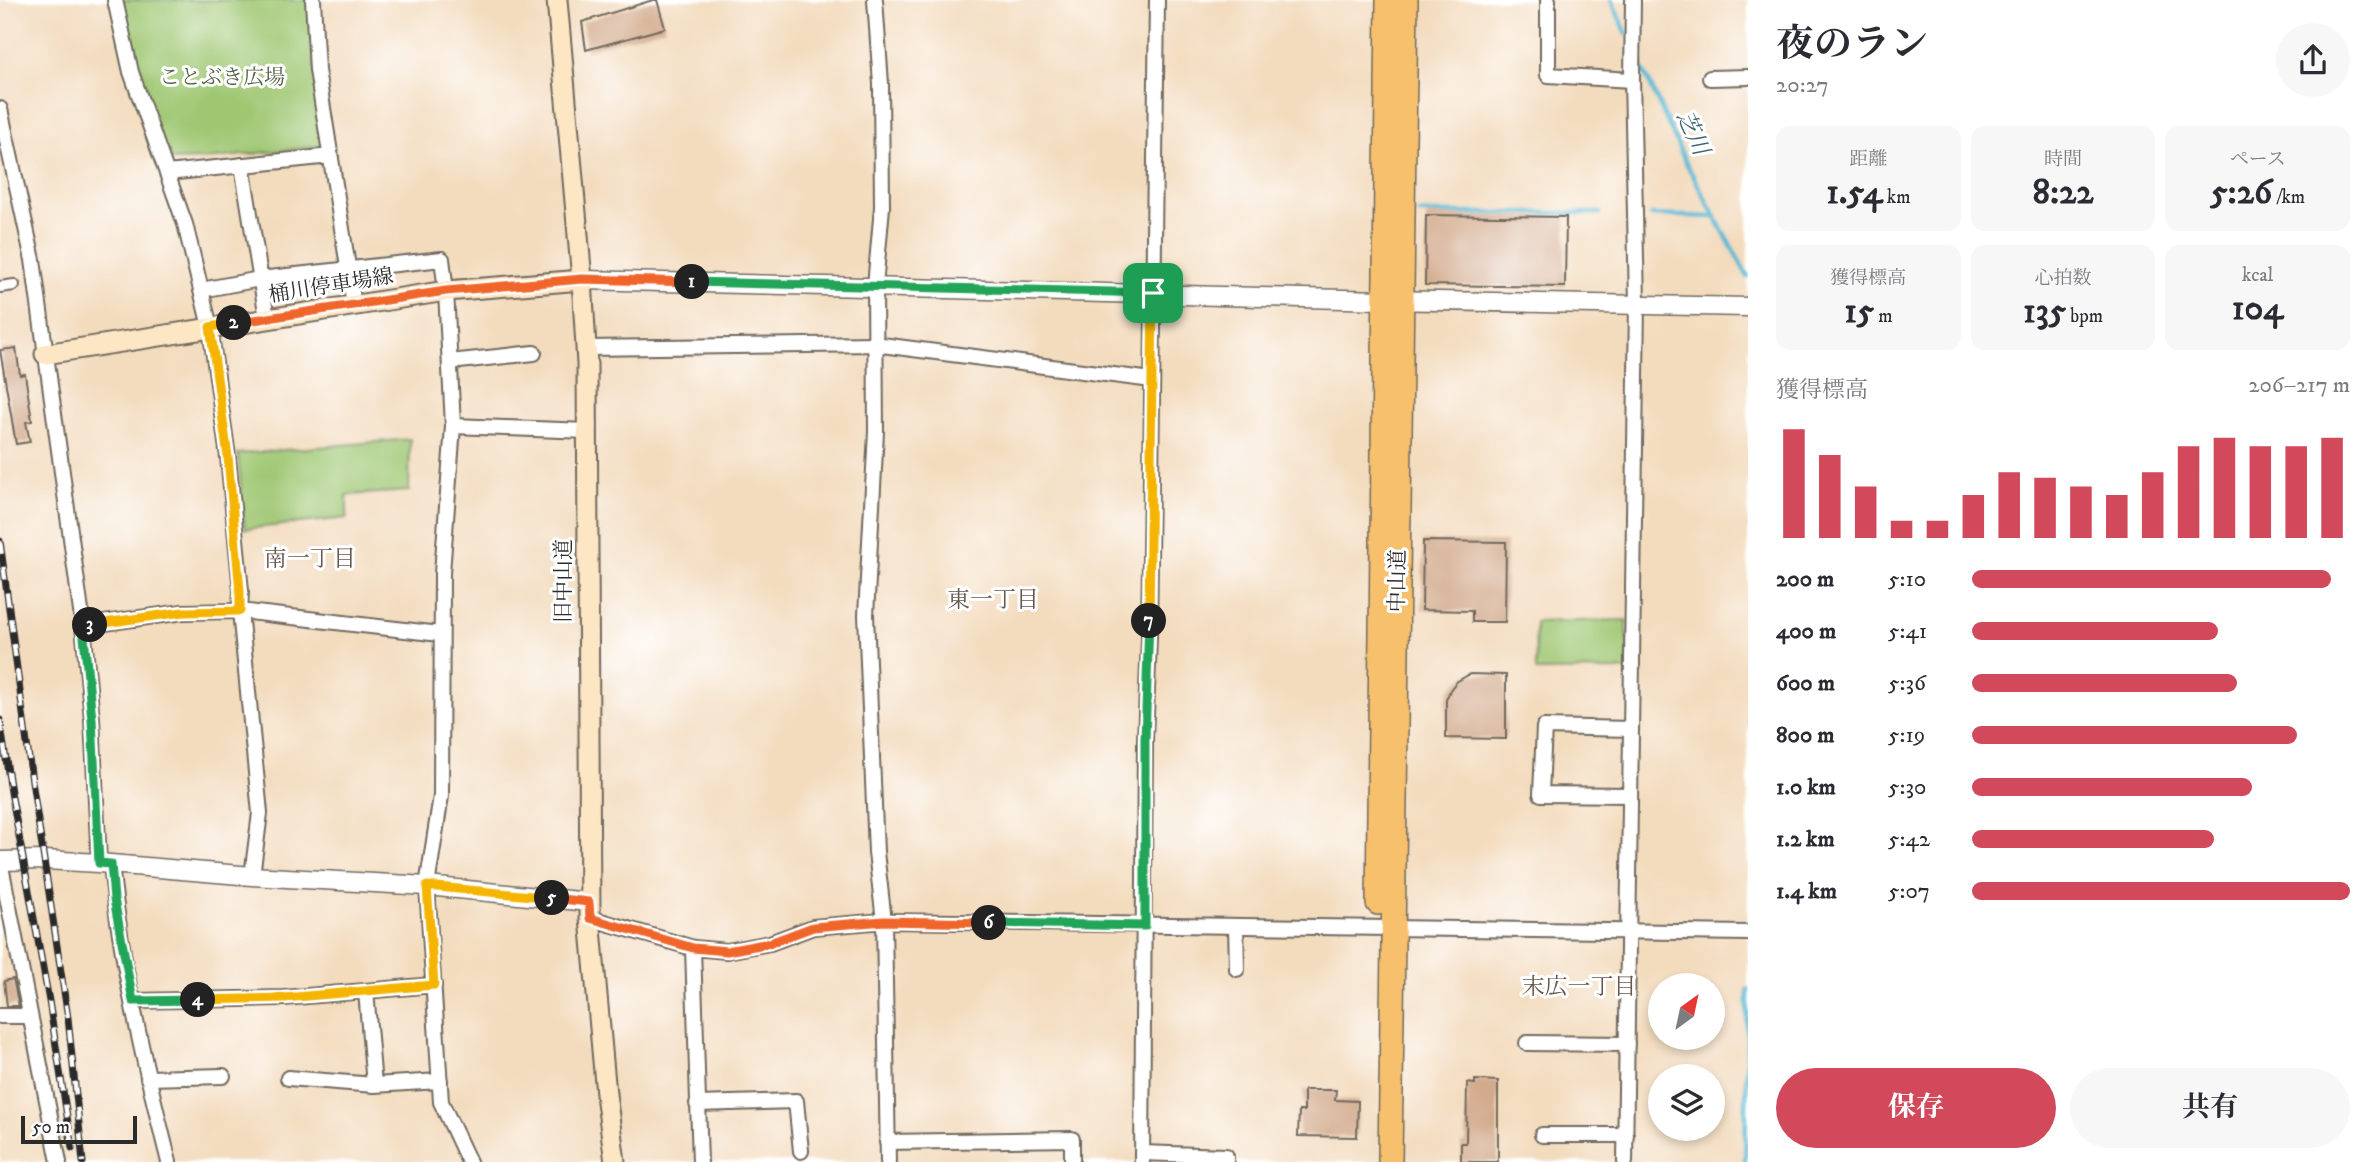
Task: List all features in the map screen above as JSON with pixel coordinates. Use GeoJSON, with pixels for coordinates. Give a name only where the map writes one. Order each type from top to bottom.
{"type":"FeatureCollection","features":[{"type":"Feature","properties":{"kind":"highway","name":"中山道"},"geometry":{"type":"LineString","coordinates":[[1388,0],[1394,300]]}},
{"type":"Feature","properties":{"kind":"highway","name":"中山道"},"geometry":{"type":"LineString","coordinates":[[1375,1162],[1385,929],[1394,300],[1406,0]]}},
{"type":"Feature","properties":{"kind":"highway","name":"中山道"},"geometry":{"type":"LineString","coordinates":[[1385,929],[1390,1162]]}},
{"type":"Feature","properties":{"kind":"main road","name":"旧中山道"},"geometry":{"type":"LineString","coordinates":[[557,0],[586,348],[589,910],[615,1162]]}},
{"type":"Feature","properties":{"kind":"main road","name":"桶川停車場線"},"geometry":{"type":"LineString","coordinates":[[45,354],[446,291],[582,279]]}},
{"type":"Feature","properties":{"kind":"street"},"geometry":{"type":"LineString","coordinates":[[115,0],[131,72],[185,224],[210,327],[228,457],[260,813],[252,876]]}},
{"type":"Feature","properties":{"kind":"street"},"geometry":{"type":"LineString","coordinates":[[313,0],[317,70],[354,305]]}},
{"type":"Feature","properties":{"kind":"street"},"geometry":{"type":"LineString","coordinates":[[876,0],[881,83],[882,206],[875,286],[876,432],[866,615],[876,852],[884,921],[887,1162]]}},
{"type":"Feature","properties":{"kind":"street"},"geometry":{"type":"LineString","coordinates":[[1157,0],[1149,638],[1145,740],[1142,1157],[1226,1156],[1226,1162]]}},
{"type":"Feature","properties":{"kind":"street"},"geometry":{"type":"LineString","coordinates":[[1548,0],[1548,75],[1632,79]]}},
{"type":"Feature","properties":{"kind":"street"},"geometry":{"type":"LineString","coordinates":[[1625,1162],[1637,303],[1633,4]]}},
{"type":"Feature","properties":{"kind":"street"},"geometry":{"type":"LineString","coordinates":[[1710,78],[1748,77]]}},
{"type":"Feature","properties":{"kind":"street"},"geometry":{"type":"LineString","coordinates":[[0,109],[33,260],[83,626],[105,863],[148,1078],[169,1162]]}},
{"type":"Feature","properties":{"kind":"street"},"geometry":{"type":"LineString","coordinates":[[167,173],[331,156]]}},
{"type":"Feature","properties":{"kind":"street"},"geometry":{"type":"LineString","coordinates":[[242,165],[267,318]]}},
{"type":"Feature","properties":{"kind":"street"},"geometry":{"type":"LineString","coordinates":[[201,290],[260,279],[442,260],[453,426],[440,634],[441,796],[427,886],[441,1102],[469,1162]]}},
{"type":"Feature","properties":{"kind":"street"},"geometry":{"type":"LineString","coordinates":[[582,279],[1747,307]]}},
{"type":"Feature","properties":{"kind":"street"},"geometry":{"type":"LineString","coordinates":[[0,287],[14,285]]}},
{"type":"Feature","properties":{"kind":"street"},"geometry":{"type":"LineString","coordinates":[[586,348],[874,344],[1152,380]]}},
{"type":"Feature","properties":{"kind":"street"},"geometry":{"type":"LineString","coordinates":[[450,362],[534,353]]}},
{"type":"Feature","properties":{"kind":"street"},"geometry":{"type":"LineString","coordinates":[[453,426],[588,431]]}},
{"type":"Feature","properties":{"kind":"street"},"geometry":{"type":"LineString","coordinates":[[83,626],[183,612],[240,611],[440,634]]}},
{"type":"Feature","properties":{"kind":"street"},"geometry":{"type":"LineString","coordinates":[[1630,795],[1541,794],[1544,727],[1631,729]]}},
{"type":"Feature","properties":{"kind":"street"},"geometry":{"type":"LineString","coordinates":[[59,1162],[0,861],[105,863],[252,876],[427,886],[589,910],[693,948],[727,951],[770,943],[813,927],[884,921],[1743,933]]}},
{"type":"Feature","properties":{"kind":"street"},"geometry":{"type":"LineString","coordinates":[[1236,926],[1237,969]]}},
{"type":"Feature","properties":{"kind":"street"},"geometry":{"type":"LineString","coordinates":[[693,948],[700,1162]]}},
{"type":"Feature","properties":{"kind":"street"},"geometry":{"type":"LineString","coordinates":[[133,1001],[284,998],[434,985]]}},
{"type":"Feature","properties":{"kind":"street"},"geometry":{"type":"LineString","coordinates":[[366,991],[374,1085]]}},
{"type":"Feature","properties":{"kind":"street"},"geometry":{"type":"LineString","coordinates":[[0,1016],[30,1016]]}},
{"type":"Feature","properties":{"kind":"street"},"geometry":{"type":"LineString","coordinates":[[1527,1042],[1627,1044]]}},
{"type":"Feature","properties":{"kind":"street"},"geometry":{"type":"LineString","coordinates":[[148,1078],[223,1076]]}},
{"type":"Feature","properties":{"kind":"street"},"geometry":{"type":"LineString","coordinates":[[288,1078],[374,1085],[440,1081]]}},
{"type":"Feature","properties":{"kind":"street"},"geometry":{"type":"LineString","coordinates":[[697,1104],[796,1101],[801,1151]]}},
{"type":"Feature","properties":{"kind":"street"},"geometry":{"type":"LineString","coordinates":[[1542,1135],[1626,1135]]}},
{"type":"Feature","properties":{"kind":"street"},"geometry":{"type":"LineString","coordinates":[[887,1142],[1072,1139],[1072,1162]]}},
{"type":"Feature","properties":{"kind":"green space","name":"ことぶき広場"},"geometry":{"type":"Polygon","coordinates":[[[120,0],[309,0],[323,146],[207,159],[167,160],[134,64],[120,0]]]}},
{"type":"Feature","properties":{"kind":"green space"},"geometry":{"type":"Polygon","coordinates":[[[410,439],[409,491],[347,495],[347,518],[245,529],[238,454],[410,439]]]}},
{"type":"Feature","properties":{"kind":"green space"},"geometry":{"type":"Polygon","coordinates":[[[1627,620],[1628,670],[1536,671],[1535,622],[1627,620]]]}},
{"type":"Feature","properties":{"kind":"building"},"geometry":{"type":"Polygon","coordinates":[[[657,0],[665,28],[586,50],[582,22],[657,0]]]}},
{"type":"Feature","properties":{"kind":"building"},"geometry":{"type":"Polygon","coordinates":[[[1426,215],[1566,217],[1565,287],[1425,285],[1426,215]]]}},
{"type":"Feature","properties":{"kind":"building"},"geometry":{"type":"Polygon","coordinates":[[[16,348],[20,375],[25,374],[32,421],[26,422],[30,442],[16,444],[0,350],[16,348]]]}},
{"type":"Feature","properties":{"kind":"building"},"geometry":{"type":"Polygon","coordinates":[[[1423,541],[1506,542],[1505,622],[1472,622],[1472,611],[1422,610],[1423,541]]]}},
{"type":"Feature","properties":{"kind":"building"},"geometry":{"type":"Polygon","coordinates":[[[1470,674],[1506,675],[1506,739],[1446,738],[1446,700],[1456,682],[1470,674]]]}},
{"type":"Feature","properties":{"kind":"building"},"geometry":{"type":"Polygon","coordinates":[[[13,979],[19,1006],[7,1006],[4,981],[13,979]]]}},
{"type":"Feature","properties":{"kind":"building"},"geometry":{"type":"Polygon","coordinates":[[[1475,1080],[1498,1081],[1498,1162],[1461,1162],[1461,1143],[1466,1143],[1467,1083],[1475,1084],[1475,1080]]]}},
{"type":"Feature","properties":{"kind":"building"},"geometry":{"type":"Polygon","coordinates":[[[1304,1090],[1336,1090],[1335,1100],[1358,1101],[1357,1137],[1298,1136],[1299,1111],[1304,1111],[1304,1090]]]}},
{"type":"Feature","properties":{"kind":"waterway","name":"芝川"},"geometry":{"type":"LineString","coordinates":[[1611,0],[1627,34]]}},
{"type":"Feature","properties":{"kind":"waterway","name":"芝川"},"geometry":{"type":"LineString","coordinates":[[1638,58],[1685,161],[1748,277]]}},
{"type":"Feature","properties":{"kind":"waterway"},"geometry":{"type":"LineString","coordinates":[[1419,213],[1600,213]]}},
{"type":"Feature","properties":{"kind":"waterway"},"geometry":{"type":"LineString","coordinates":[[1651,215],[1715,217]]}},
{"type":"Feature","properties":{"kind":"waterway","name":"芝川"},"geometry":{"type":"LineString","coordinates":[[1745,1162],[1748,989]]}},
{"type":"Feature","properties":{"kind":"railway"},"geometry":{"type":"LineString","coordinates":[[0,541],[32,781],[68,1018],[83,1162]]}},
{"type":"Feature","properties":{"kind":"railway"},"geometry":{"type":"LineString","coordinates":[[0,720],[72,1148]]}},
{"type":"Feature","properties":{"kind":"district","name":"南一丁目"},"geometry":{"type":"Point","coordinates":[310,559]}},
{"type":"Feature","properties":{"kind":"district","name":"東一丁目"},"geometry":{"type":"Point","coordinates":[993,600]}},
{"type":"Feature","properties":{"kind":"district","name":"末広一丁目"},"geometry":{"type":"Point","coordinates":[1579,987]}},
{"type":"Feature","properties":{"kind":"route"},"geometry":{"type":"LineString","coordinates":[[582,279],[1153,293],[1149,638],[1145,740],[1145,926],[884,921],[813,927],[770,943],[727,951],[693,948],[590,918],[589,902],[427,886],[434,985],[284,998],[133,1001],[114,899],[111,864],[99,863],[92,719],[83,626],[183,612],[240,611],[228,457],[210,327],[446,291],[582,279]]}}]}
